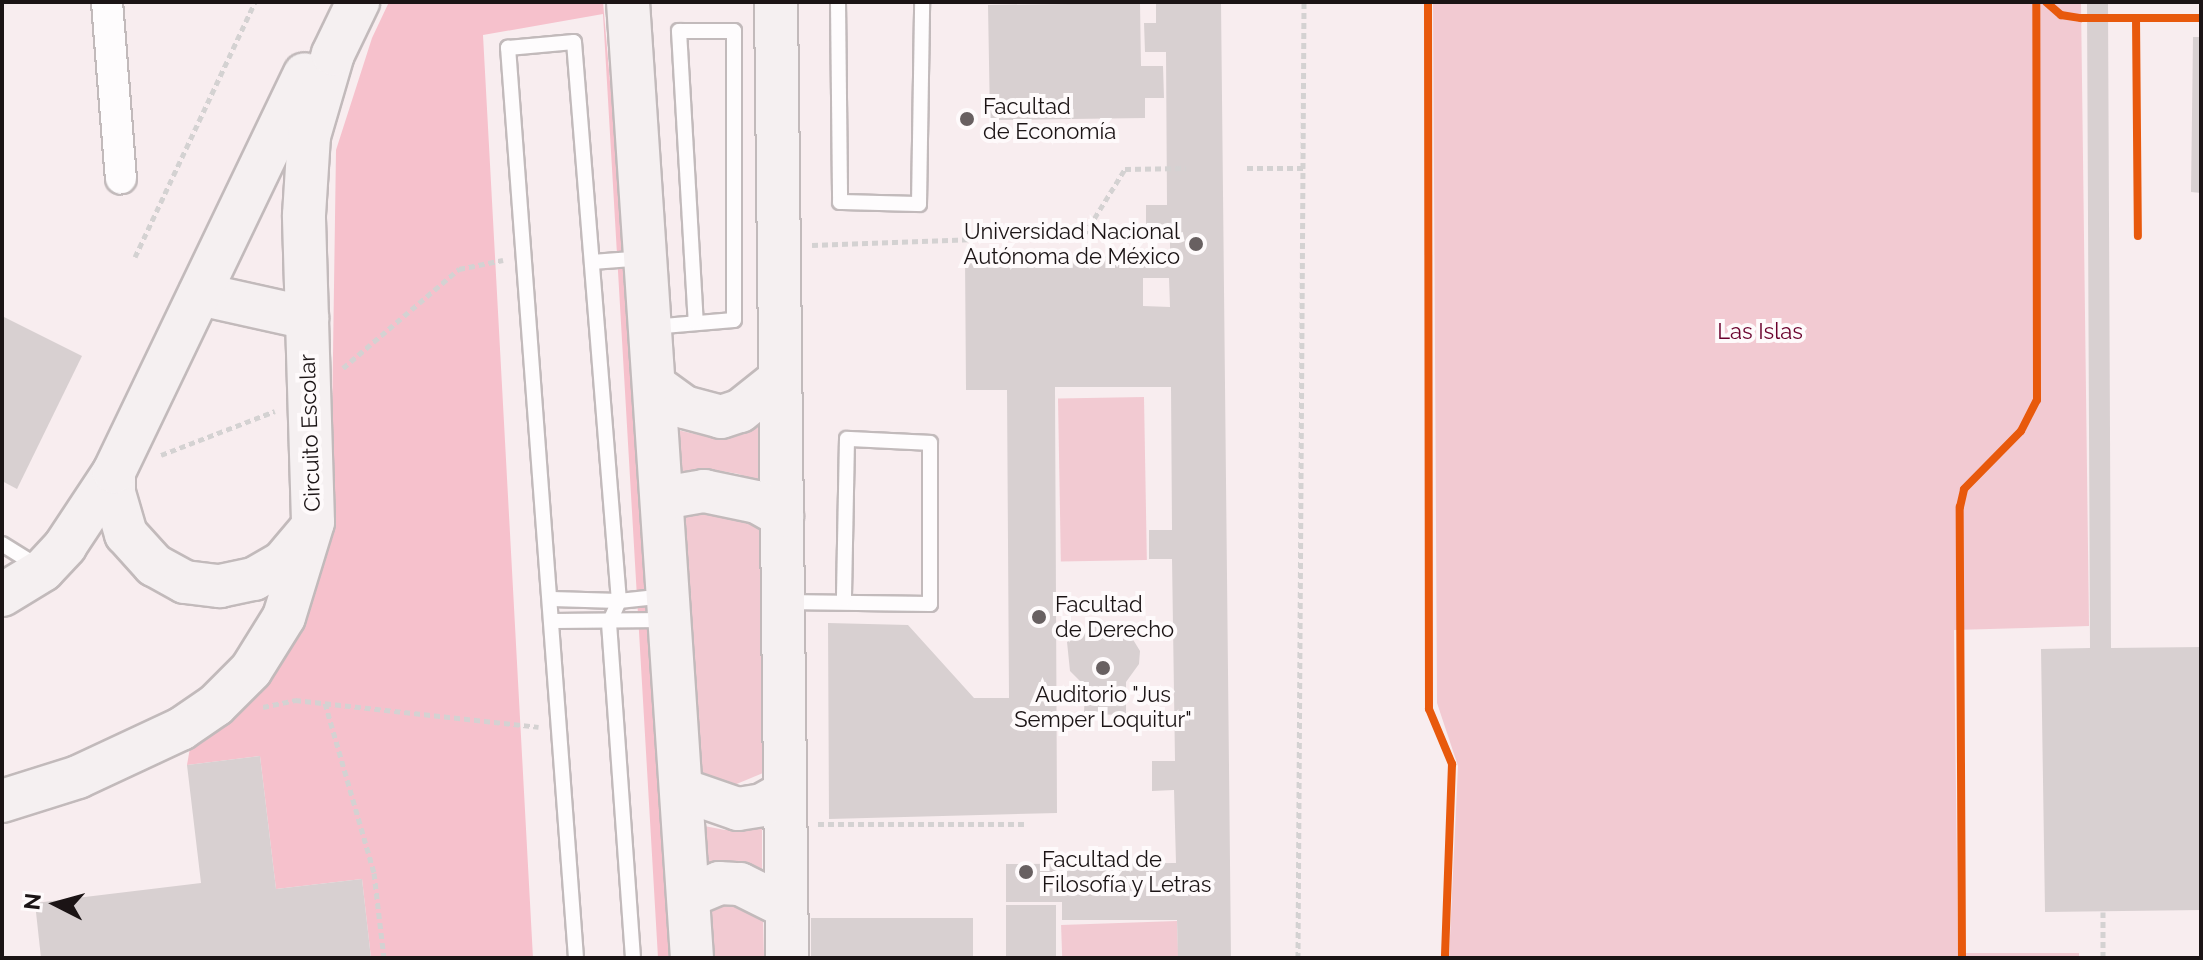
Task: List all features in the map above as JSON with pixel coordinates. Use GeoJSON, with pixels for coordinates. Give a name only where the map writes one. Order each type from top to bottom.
{"type":"FeatureCollection","features":[{"type":"Feature","properties":{"kind":"street"},"geometry":{"type":"LineString","coordinates":[[107,2],[121,178]]}},
{"type":"Feature","properties":{"kind":"street"},"geometry":{"type":"LineString","coordinates":[[2,595],[43,570],[114,472],[340,2]]}},
{"type":"Feature","properties":{"kind":"street","name":"Circuito Escolar"},"geometry":{"type":"LineString","coordinates":[[2,801],[78,777],[181,729],[216,705],[251,670],[284,617],[313,522],[304,215],[309,136],[333,54],[358,2]]}},
{"type":"Feature","properties":{"kind":"street"},"geometry":{"type":"LineString","coordinates":[[628,2],[644,328],[654,385],[663,498],[692,958]]}},
{"type":"Feature","properties":{"kind":"street"},"geometry":{"type":"LineString","coordinates":[[776,2],[782,516],[780,603],[795,808],[786,907],[787,958]]}},
{"type":"Feature","properties":{"kind":"street"},"geometry":{"type":"LineString","coordinates":[[200,294],[307,318]]}},
{"type":"Feature","properties":{"kind":"street"},"geometry":{"type":"LineString","coordinates":[[654,385],[684,407],[721,417],[740,411],[780,379]]}},
{"type":"Feature","properties":{"kind":"street"},"geometry":{"type":"LineString","coordinates":[[114,472],[114,493],[126,534],[154,565],[185,582],[229,585],[269,572],[295,551],[313,522]]}},
{"type":"Feature","properties":{"kind":"street"},"geometry":{"type":"LineString","coordinates":[[663,498],[704,491],[730,495],[782,516]]}},
{"type":"Feature","properties":{"kind":"street"},"geometry":{"type":"LineString","coordinates":[[683,790],[738,809],[762,805],[795,808]]}},
{"type":"Feature","properties":{"kind":"street"},"geometry":{"type":"LineString","coordinates":[[689,896],[719,883],[740,884],[786,907]]}},
{"type":"Feature","properties":{"kind":"lane"},"geometry":{"type":"LineString","coordinates":[[838,2],[840,202],[919,204],[922,2]]}},
{"type":"Feature","properties":{"kind":"lane"},"geometry":{"type":"LineString","coordinates":[[644,328],[734,320],[734,31],[679,31],[696,323]]}},
{"type":"Feature","properties":{"kind":"lane"},"geometry":{"type":"LineString","coordinates":[[576,958],[552,599],[508,48],[574,42],[619,601],[609,623],[633,958]]}},
{"type":"Feature","properties":{"kind":"lane"},"geometry":{"type":"LineString","coordinates":[[592,262],[632,259]]}},
{"type":"Feature","properties":{"kind":"lane"},"geometry":{"type":"LineString","coordinates":[[780,603],[844,599],[930,604],[930,443],[847,439],[844,599]]}},
{"type":"Feature","properties":{"kind":"lane"},"geometry":{"type":"LineString","coordinates":[[2,544],[43,570]]}},
{"type":"Feature","properties":{"kind":"lane"},"geometry":{"type":"LineString","coordinates":[[552,599],[619,601],[671,607]]}},
{"type":"Feature","properties":{"kind":"lane"},"geometry":{"type":"LineString","coordinates":[[553,621],[609,623],[671,607]]}},
{"type":"Feature","properties":{"kind":"path"},"geometry":{"type":"LineString","coordinates":[[135,257],[255,2]]}},
{"type":"Feature","properties":{"kind":"path"},"geometry":{"type":"LineString","coordinates":[[1298,958],[1304,2]]}},
{"type":"Feature","properties":{"kind":"path"},"geometry":{"type":"LineString","coordinates":[[795,245],[1084,235],[1125,169],[1186,168]]}},
{"type":"Feature","properties":{"kind":"path"},"geometry":{"type":"LineString","coordinates":[[1247,168],[1303,168]]}},
{"type":"Feature","properties":{"kind":"path"},"geometry":{"type":"LineString","coordinates":[[251,709],[295,700],[560,727]]}},
{"type":"Feature","properties":{"kind":"path"},"geometry":{"type":"LineString","coordinates":[[325,703],[374,873],[386,958],[412,958]]}},
{"type":"Feature","properties":{"kind":"path"},"geometry":{"type":"LineString","coordinates":[[795,808],[1027,824]]}},
{"type":"Feature","properties":{"kind":"path"},"geometry":{"type":"LineString","coordinates":[[2103,912],[2103,958]]}},
{"type":"Feature","properties":{"kind":"green space","name":"Las Islas"},"geometry":{"type":"Polygon","coordinates":[[[1433,2],[2081,2],[2089,626],[1954,630],[1958,953],[2079,953],[2079,958],[1449,958],[1458,766],[1437,703],[1433,2]]]}},
{"type":"Feature","properties":{"kind":"green space"},"geometry":{"type":"Polygon","coordinates":[[[1144,397],[1147,560],[1061,561],[1058,399],[1144,397]]]}},
{"type":"Feature","properties":{"kind":"green space"},"geometry":{"type":"Polygon","coordinates":[[[759,424],[759,484],[739,474],[715,470],[672,482],[668,428],[718,439],[740,435],[759,424]]]}},
{"type":"Feature","properties":{"kind":"green space"},"geometry":{"type":"Polygon","coordinates":[[[699,507],[760,523],[763,773],[727,788],[690,779],[676,513],[699,507]]]}},
{"type":"Feature","properties":{"kind":"green space"},"geometry":{"type":"Polygon","coordinates":[[[762,820],[762,873],[747,863],[727,861],[696,873],[694,824],[725,830],[762,820]]]}},
{"type":"Feature","properties":{"kind":"green space"},"geometry":{"type":"Polygon","coordinates":[[[731,897],[763,919],[764,958],[701,958],[697,905],[731,897]]]}},
{"type":"Feature","properties":{"kind":"green space"},"geometry":{"type":"Polygon","coordinates":[[[1177,921],[1178,958],[1062,958],[1061,925],[1177,921]]]}},
{"type":"Feature","properties":{"kind":"shaded area"},"geometry":{"type":"Polygon","coordinates":[[[389,2],[603,2],[664,696],[676,958],[658,958],[603,14],[483,35],[533,958],[371,958],[362,879],[276,889],[260,756],[187,765],[195,719],[247,674],[331,490],[336,150],[372,38],[389,2]]]}},
{"type":"Feature","properties":{"kind":"building"},"geometry":{"type":"Polygon","coordinates":[[[1156,2],[1221,2],[1231,958],[1178,958],[1177,920],[1062,920],[1062,902],[1006,902],[1006,864],[1176,863],[1174,790],[1152,791],[1152,761],[1175,761],[1172,559],[1149,559],[1149,530],[1172,530],[1171,387],[1055,387],[1057,813],[829,819],[828,623],[908,625],[974,698],[1009,698],[1007,390],[966,390],[965,258],[1170,256],[1170,234],[1146,234],[1146,205],[1167,205],[1166,52],[1145,52],[1144,23],[1156,23],[1156,2]],[[1143,278],[1143,306],[1170,307],[1169,278],[1143,278]]]}},
{"type":"Feature","properties":{"kind":"building"},"geometry":{"type":"Polygon","coordinates":[[[2087,2],[2108,2],[2111,648],[2201,647],[2201,910],[2045,912],[2041,649],[2090,648],[2087,2]]]}},
{"type":"Feature","properties":{"kind":"building"},"geometry":{"type":"Polygon","coordinates":[[[1140,3],[1141,66],[1163,66],[1164,98],[1145,98],[1145,118],[990,120],[988,5],[1140,3]]]}},
{"type":"Feature","properties":{"kind":"building"},"geometry":{"type":"Polygon","coordinates":[[[2193,37],[2201,37],[2201,193],[2191,192],[2193,37]]]}},
{"type":"Feature","properties":{"kind":"building"},"geometry":{"type":"Polygon","coordinates":[[[2,316],[82,356],[17,489],[2,481],[2,316]]]}},
{"type":"Feature","properties":{"kind":"building","name":"Auditorio \"Jus Semper Loquitur\""},"geometry":{"type":"Polygon","coordinates":[[[1100,623],[1126,628],[1140,651],[1139,664],[1126,682],[1126,715],[1084,714],[1085,686],[1070,671],[1067,642],[1100,623]]]}},
{"type":"Feature","properties":{"kind":"building"},"geometry":{"type":"Polygon","coordinates":[[[260,756],[276,889],[362,879],[371,958],[41,958],[35,903],[201,883],[187,765],[260,756]]]}},
{"type":"Feature","properties":{"kind":"building"},"geometry":{"type":"Polygon","coordinates":[[[1006,905],[1056,905],[1056,958],[1006,958],[1006,905]]]}},
{"type":"Feature","properties":{"kind":"building"},"geometry":{"type":"Polygon","coordinates":[[[811,918],[973,918],[973,958],[811,958],[811,918]]]}},
{"type":"Feature","properties":{"kind":"cycle path"},"geometry":{"type":"LineString","coordinates":[[1428,2],[1429,709],[1452,764],[1445,958]]}},
{"type":"Feature","properties":{"kind":"cycle path"},"geometry":{"type":"LineString","coordinates":[[1962,958],[1960,507],[1964,489],[2021,431],[2037,400],[2036,2]]}},
{"type":"Feature","properties":{"kind":"cycle path"},"geometry":{"type":"LineString","coordinates":[[2046,2],[2061,15],[2081,18],[2201,18]]}},
{"type":"Feature","properties":{"kind":"cycle path"},"geometry":{"type":"LineString","coordinates":[[2136,18],[2138,236]]}},
{"type":"Feature","properties":{"kind":"place","name":"Facultad de Economía"},"geometry":{"type":"Point","coordinates":[967,119]}},
{"type":"Feature","properties":{"kind":"place","name":"Universidad Nacional Autónoma de México"},"geometry":{"type":"Point","coordinates":[1196,244]}},
{"type":"Feature","properties":{"kind":"place","name":"Facultad de Derecho"},"geometry":{"type":"Point","coordinates":[1039,617]}},
{"type":"Feature","properties":{"kind":"place","name":"Auditorio \"Jus Semper Loquitur\""},"geometry":{"type":"Point","coordinates":[1103,668]}},
{"type":"Feature","properties":{"kind":"place","name":"Facultad de Filosofía y Letras"},"geometry":{"type":"Point","coordinates":[1026,872]}}]}
